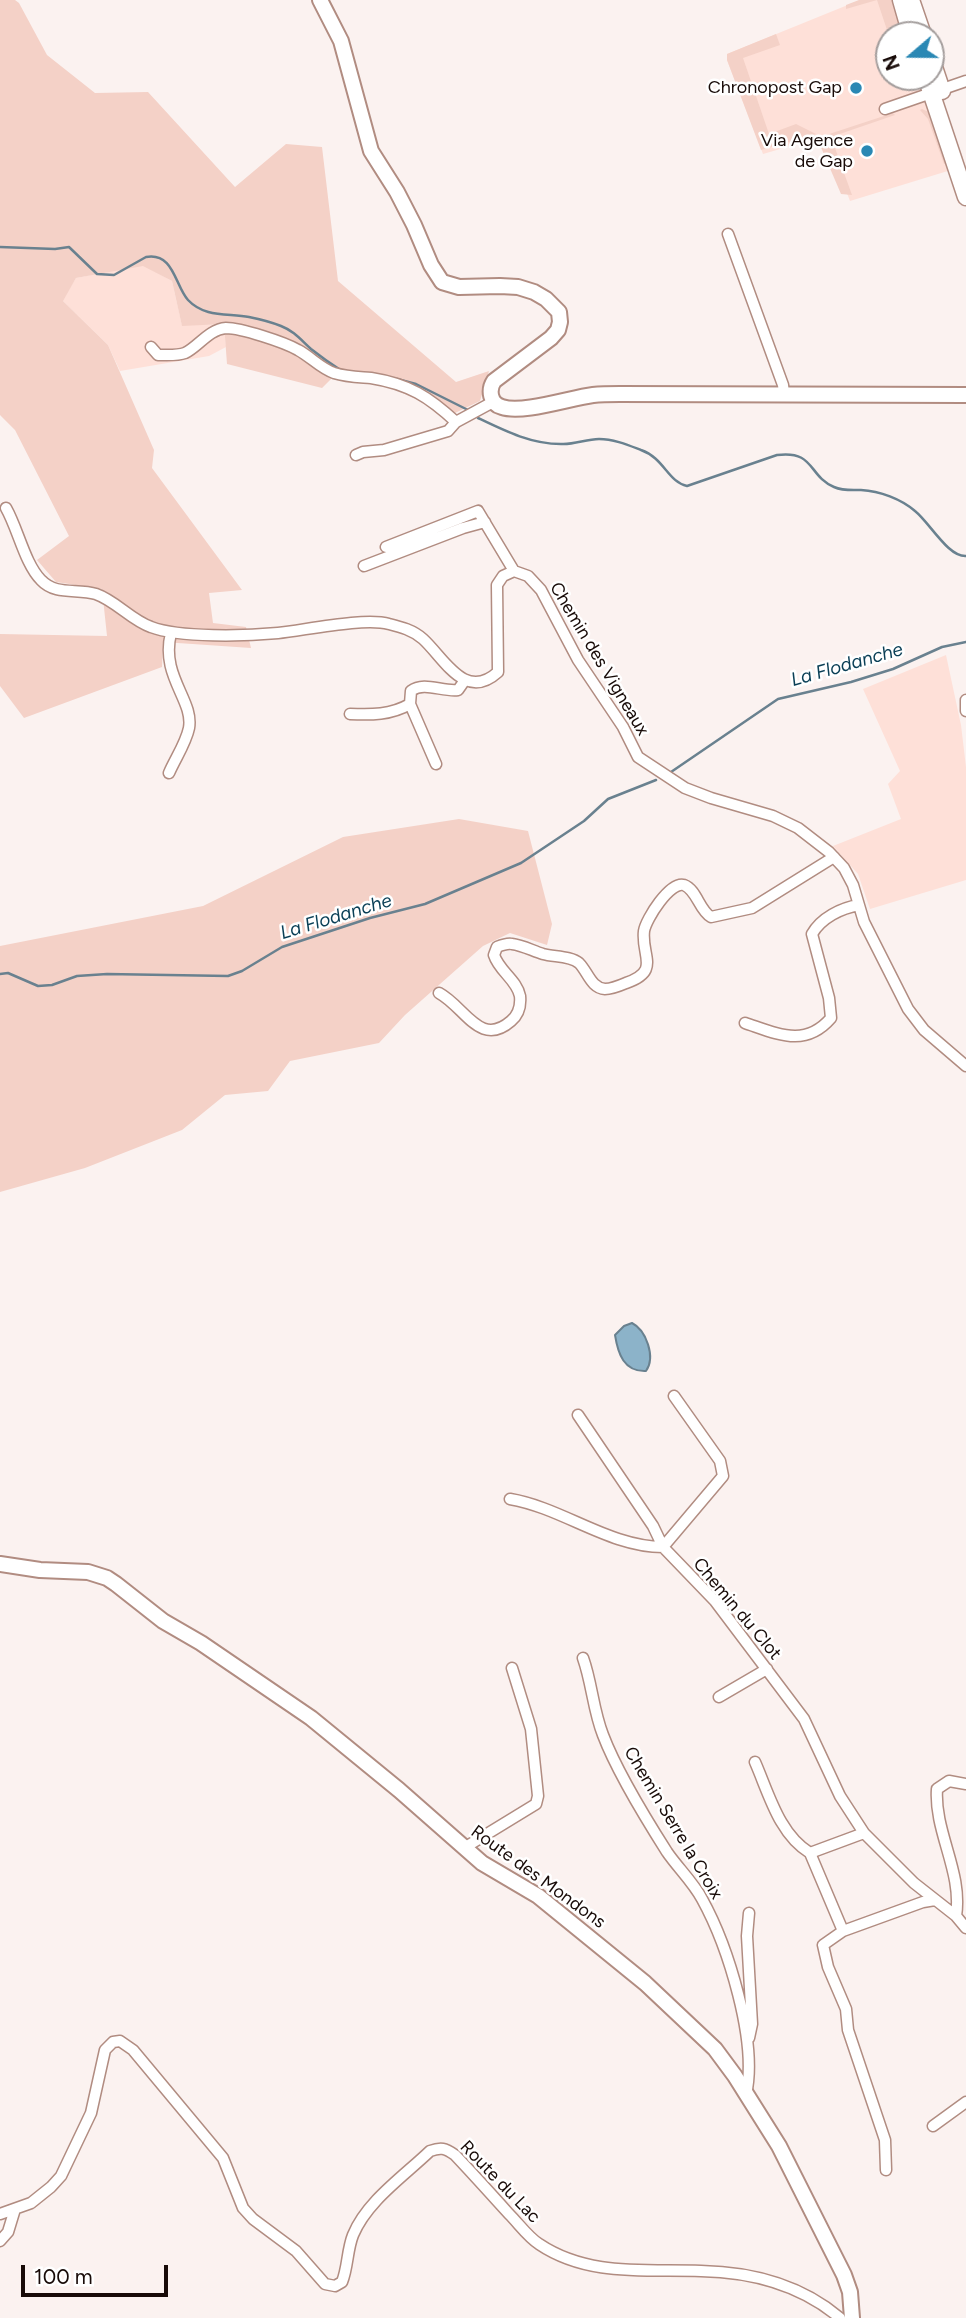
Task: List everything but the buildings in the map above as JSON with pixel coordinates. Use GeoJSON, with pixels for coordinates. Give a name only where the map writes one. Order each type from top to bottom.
{"type":"FeatureCollection","features":[{"type":"Feature","properties":{"kind":"main road"},"geometry":{"type":"LineString","coordinates":[[901,0],[907,21]]}},
{"type":"Feature","properties":{"kind":"main road"},"geometry":{"type":"LineString","coordinates":[[911,0],[918,21]]}},
{"type":"Feature","properties":{"kind":"main road"},"geometry":{"type":"LineString","coordinates":[[935,91],[966,197]]}},
{"type":"Feature","properties":{"kind":"main road"},"geometry":{"type":"LineString","coordinates":[[936,91],[966,163]]}},
{"type":"Feature","properties":{"kind":"street"},"geometry":{"type":"LineString","coordinates":[[320,0],[341,41],[371,151],[397,192],[431,265],[442,282],[459,287],[518,287],[547,299],[559,312],[558,330],[551,338],[494,381],[490,387],[493,402]]}},
{"type":"Feature","properties":{"kind":"street"},"geometry":{"type":"LineString","coordinates":[[945,84],[966,81]]}},
{"type":"Feature","properties":{"kind":"street"},"geometry":{"type":"LineString","coordinates":[[885,109],[921,91]]}},
{"type":"Feature","properties":{"kind":"street"},"geometry":{"type":"LineString","coordinates":[[935,91],[962,172],[966,176]]}},
{"type":"Feature","properties":{"kind":"street"},"geometry":{"type":"LineString","coordinates":[[728,234],[784,393]]}},
{"type":"Feature","properties":{"kind":"street"},"geometry":{"type":"LineString","coordinates":[[151,347],[158,355],[184,353],[210,334],[225,328],[241,331],[286,344],[333,373],[394,383],[418,392],[430,398],[456,422]]}},
{"type":"Feature","properties":{"kind":"street"},"geometry":{"type":"LineString","coordinates":[[493,402],[512,409],[593,395],[966,395]]}},
{"type":"Feature","properties":{"kind":"street"},"geometry":{"type":"LineString","coordinates":[[356,455],[384,450],[448,431],[456,422],[493,402]]}},
{"type":"Feature","properties":{"kind":"street"},"geometry":{"type":"LineString","coordinates":[[6,508],[37,577],[46,585],[63,591],[96,594],[148,626],[171,633],[275,633],[383,622],[412,630],[452,672],[465,680],[482,681],[491,678],[498,672],[497,584],[503,576],[514,571],[478,511],[386,547]]}},
{"type":"Feature","properties":{"kind":"street"},"geometry":{"type":"LineString","coordinates":[[364,566],[485,522]]}},
{"type":"Feature","properties":{"kind":"street","name":"Chemin des Vigneaux"},"geometry":{"type":"LineString","coordinates":[[514,571],[528,576],[541,590],[578,660],[624,727],[638,757],[685,788],[773,816],[799,828],[834,857],[849,877],[863,922],[908,1009],[924,1030],[966,1066]]}},
{"type":"Feature","properties":{"kind":"street"},"geometry":{"type":"LineString","coordinates":[[169,773],[189,728],[189,718],[169,663],[167,648],[171,633]]}},
{"type":"Feature","properties":{"kind":"street"},"geometry":{"type":"LineString","coordinates":[[436,764],[410,704],[411,691],[417,686],[447,692],[458,690],[465,680]]}},
{"type":"Feature","properties":{"kind":"street"},"geometry":{"type":"LineString","coordinates":[[966,700],[966,711]]}},
{"type":"Feature","properties":{"kind":"street"},"geometry":{"type":"LineString","coordinates":[[350,715],[375,715],[410,704]]}},
{"type":"Feature","properties":{"kind":"street"},"geometry":{"type":"LineString","coordinates":[[439,993],[478,1026],[488,1031],[498,1031],[513,1019],[519,1010],[520,999],[517,988],[496,962],[494,955],[497,947],[513,943],[544,954],[573,960],[579,963],[594,984],[601,989],[610,989],[644,974],[649,960],[644,942],[645,925],[663,896],[673,888],[686,886],[692,891],[704,913],[711,917],[752,908],[834,857]]}},
{"type":"Feature","properties":{"kind":"street"},"geometry":{"type":"LineString","coordinates":[[745,1023],[796,1038],[822,1028],[831,1018],[829,998],[812,934],[816,927],[834,913],[859,905]]}},
{"type":"Feature","properties":{"kind":"street"},"geometry":{"type":"LineString","coordinates":[[510,1499],[532,1503],[633,1544],[663,1547],[723,1476],[720,1461],[674,1396]]}},
{"type":"Feature","properties":{"kind":"street","name":"Chemin du Clot"},"geometry":{"type":"LineString","coordinates":[[578,1415],[653,1526],[663,1547],[715,1601],[804,1719],[840,1796],[864,1833],[914,1883],[956,1916],[966,1928]]}},
{"type":"Feature","properties":{"kind":"street","name":"Route des Mondons"},"geometry":{"type":"LineString","coordinates":[[0,1564],[40,1570],[88,1572],[107,1578],[163,1621],[201,1643],[311,1718],[400,1790],[482,1863],[538,1896],[645,1983],[715,2049],[779,2146],[844,2275],[850,2292],[852,2318]]}},
{"type":"Feature","properties":{"kind":"street","name":"Chemin Serre la Croix"},"geometry":{"type":"LineString","coordinates":[[583,1658],[603,1735],[668,1853],[701,1897],[718,1934],[743,2014],[750,2076],[746,2094]]}},
{"type":"Feature","properties":{"kind":"street"},"geometry":{"type":"LineString","coordinates":[[464,1848],[536,1804],[538,1796],[531,1729],[512,1668]]}},
{"type":"Feature","properties":{"kind":"street"},"geometry":{"type":"LineString","coordinates":[[719,1697],[767,1669]]}},
{"type":"Feature","properties":{"kind":"street"},"geometry":{"type":"LineString","coordinates":[[755,1762],[784,1828],[799,1846],[810,1853],[843,1931]]}},
{"type":"Feature","properties":{"kind":"street"},"geometry":{"type":"LineString","coordinates":[[956,1916],[957,1890],[936,1805],[937,1789],[949,1781],[966,1784]]}},
{"type":"Feature","properties":{"kind":"street"},"geometry":{"type":"LineString","coordinates":[[810,1853],[864,1833]]}},
{"type":"Feature","properties":{"kind":"street"},"geometry":{"type":"LineString","coordinates":[[886,2170],[885,2140],[878,2113],[848,2030],[846,2009],[828,1967],[823,1945],[843,1931],[901,1909],[935,1900]]}},
{"type":"Feature","properties":{"kind":"street","name":"Chemin Serre la Croix"},"geometry":{"type":"LineString","coordinates":[[747,2045],[752,2024],[747,1936],[749,1913]]}},
{"type":"Feature","properties":{"kind":"street","name":"Route du Lac"},"geometry":{"type":"LineString","coordinates":[[0,2214],[41,2196],[61,2176],[91,2112],[105,2050],[113,2042],[120,2041],[133,2050],[223,2158],[243,2208],[296,2252],[325,2284],[335,2286],[342,2282],[350,2242],[371,2206],[430,2151],[439,2147],[455,2155],[539,2244],[560,2254],[610,2270],[702,2271],[742,2274],[778,2282],[803,2292],[840,2318]]}},
{"type":"Feature","properties":{"kind":"street"},"geometry":{"type":"LineString","coordinates":[[933,2126],[966,2102]]}},
{"type":"Feature","properties":{"kind":"street"},"geometry":{"type":"LineString","coordinates":[[0,2241],[8,2232],[15,2209]]}},
{"type":"Feature","properties":{"kind":"shaded area"},"geometry":{"type":"Polygon","coordinates":[[[0,0],[15,0],[19,3],[47,55],[95,93],[148,92],[235,187],[286,144],[322,147],[338,281],[456,382],[489,371],[480,401],[455,413],[426,404],[386,385],[333,377],[322,388],[227,364],[224,324],[182,326],[172,281],[143,266],[76,278],[63,301],[108,345],[154,450],[152,468],[242,590],[209,593],[213,623],[246,627],[251,648],[163,642],[162,667],[24,718],[0,686],[0,634],[107,636],[102,589],[56,582],[37,560],[69,536],[15,430],[0,415],[0,0]]]}},
{"type":"Feature","properties":{"kind":"shaded area"},"geometry":{"type":"Polygon","coordinates":[[[859,0],[877,0],[846,9],[846,5],[859,0]]]}},
{"type":"Feature","properties":{"kind":"shaded area"},"geometry":{"type":"Polygon","coordinates":[[[860,0],[894,0],[891,21],[875,21],[875,91],[925,91],[951,170],[850,201],[825,136],[763,154],[727,54],[860,0]]]}},
{"type":"Feature","properties":{"kind":"shaded area"},"geometry":{"type":"Polygon","coordinates":[[[877,0],[896,0],[903,21],[884,21],[877,0]]]}},
{"type":"Feature","properties":{"kind":"shaded area"},"geometry":{"type":"Polygon","coordinates":[[[776,34],[780,45],[743,58],[769,134],[796,124],[816,134],[761,150],[727,54],[776,34]]]}},
{"type":"Feature","properties":{"kind":"shaded area"},"geometry":{"type":"Polygon","coordinates":[[[920,110],[933,114],[949,163],[944,164],[928,119],[920,110]]]}},
{"type":"Feature","properties":{"kind":"shaded area"},"geometry":{"type":"Polygon","coordinates":[[[893,113],[895,115],[831,137],[852,195],[841,194],[817,138],[893,113]]]}},
{"type":"Feature","properties":{"kind":"shaded area"},"geometry":{"type":"Polygon","coordinates":[[[143,265],[172,281],[182,325],[224,324],[226,347],[209,356],[120,371],[108,345],[62,300],[76,278],[143,265]]]}},
{"type":"Feature","properties":{"kind":"shaded area"},"geometry":{"type":"Polygon","coordinates":[[[946,655],[961,725],[966,767],[966,880],[870,909],[858,874],[833,846],[901,819],[888,784],[900,771],[863,689],[946,655]]]}},
{"type":"Feature","properties":{"kind":"shaded area"},"geometry":{"type":"Polygon","coordinates":[[[459,819],[528,831],[552,924],[547,945],[510,933],[483,946],[405,1015],[379,1043],[290,1061],[268,1091],[225,1095],[182,1130],[85,1168],[0,1192],[0,946],[203,906],[343,837],[459,819]]]}},
{"type":"Feature","properties":{"kind":"water"},"geometry":{"type":"Polygon","coordinates":[[[632,1323],[642,1331],[648,1344],[650,1359],[646,1371],[638,1371],[627,1365],[618,1349],[615,1335],[624,1326],[632,1323]]]}},
{"type":"Feature","properties":{"kind":"waterway"},"geometry":{"type":"LineString","coordinates":[[0,247],[69,247],[97,274],[114,275],[146,257],[155,257],[163,260],[173,271],[184,294],[195,306],[217,314],[249,317],[281,326],[342,371]]}},
{"type":"Feature","properties":{"kind":"waterway"},"geometry":{"type":"LineString","coordinates":[[397,379],[416,384],[468,410]]}},
{"type":"Feature","properties":{"kind":"waterway"},"geometry":{"type":"LineString","coordinates":[[478,418],[539,442],[566,444],[599,439],[621,443],[649,454],[675,480],[687,486],[777,455],[798,456],[805,460],[819,477],[834,487],[875,492],[903,503],[921,516],[953,551],[966,556]]}},
{"type":"Feature","properties":{"kind":"waterway","name":"La Flodanche"},"geometry":{"type":"LineString","coordinates":[[671,772],[778,699],[851,682],[893,669],[942,647],[966,642]]}},
{"type":"Feature","properties":{"kind":"waterway","name":"La Flodanche"},"geometry":{"type":"LineString","coordinates":[[0,974],[8,973],[38,986],[52,985],[77,976],[107,974],[228,976],[242,971],[282,947],[370,918],[425,904],[521,863],[584,821],[608,799],[656,780]]}},
{"type":"Feature","properties":{"kind":"place","name":"Chronopost Gap"},"geometry":{"type":"Point","coordinates":[856,88]}},
{"type":"Feature","properties":{"kind":"place","name":"Via Agence de Gap"},"geometry":{"type":"Point","coordinates":[867,151]}}]}
